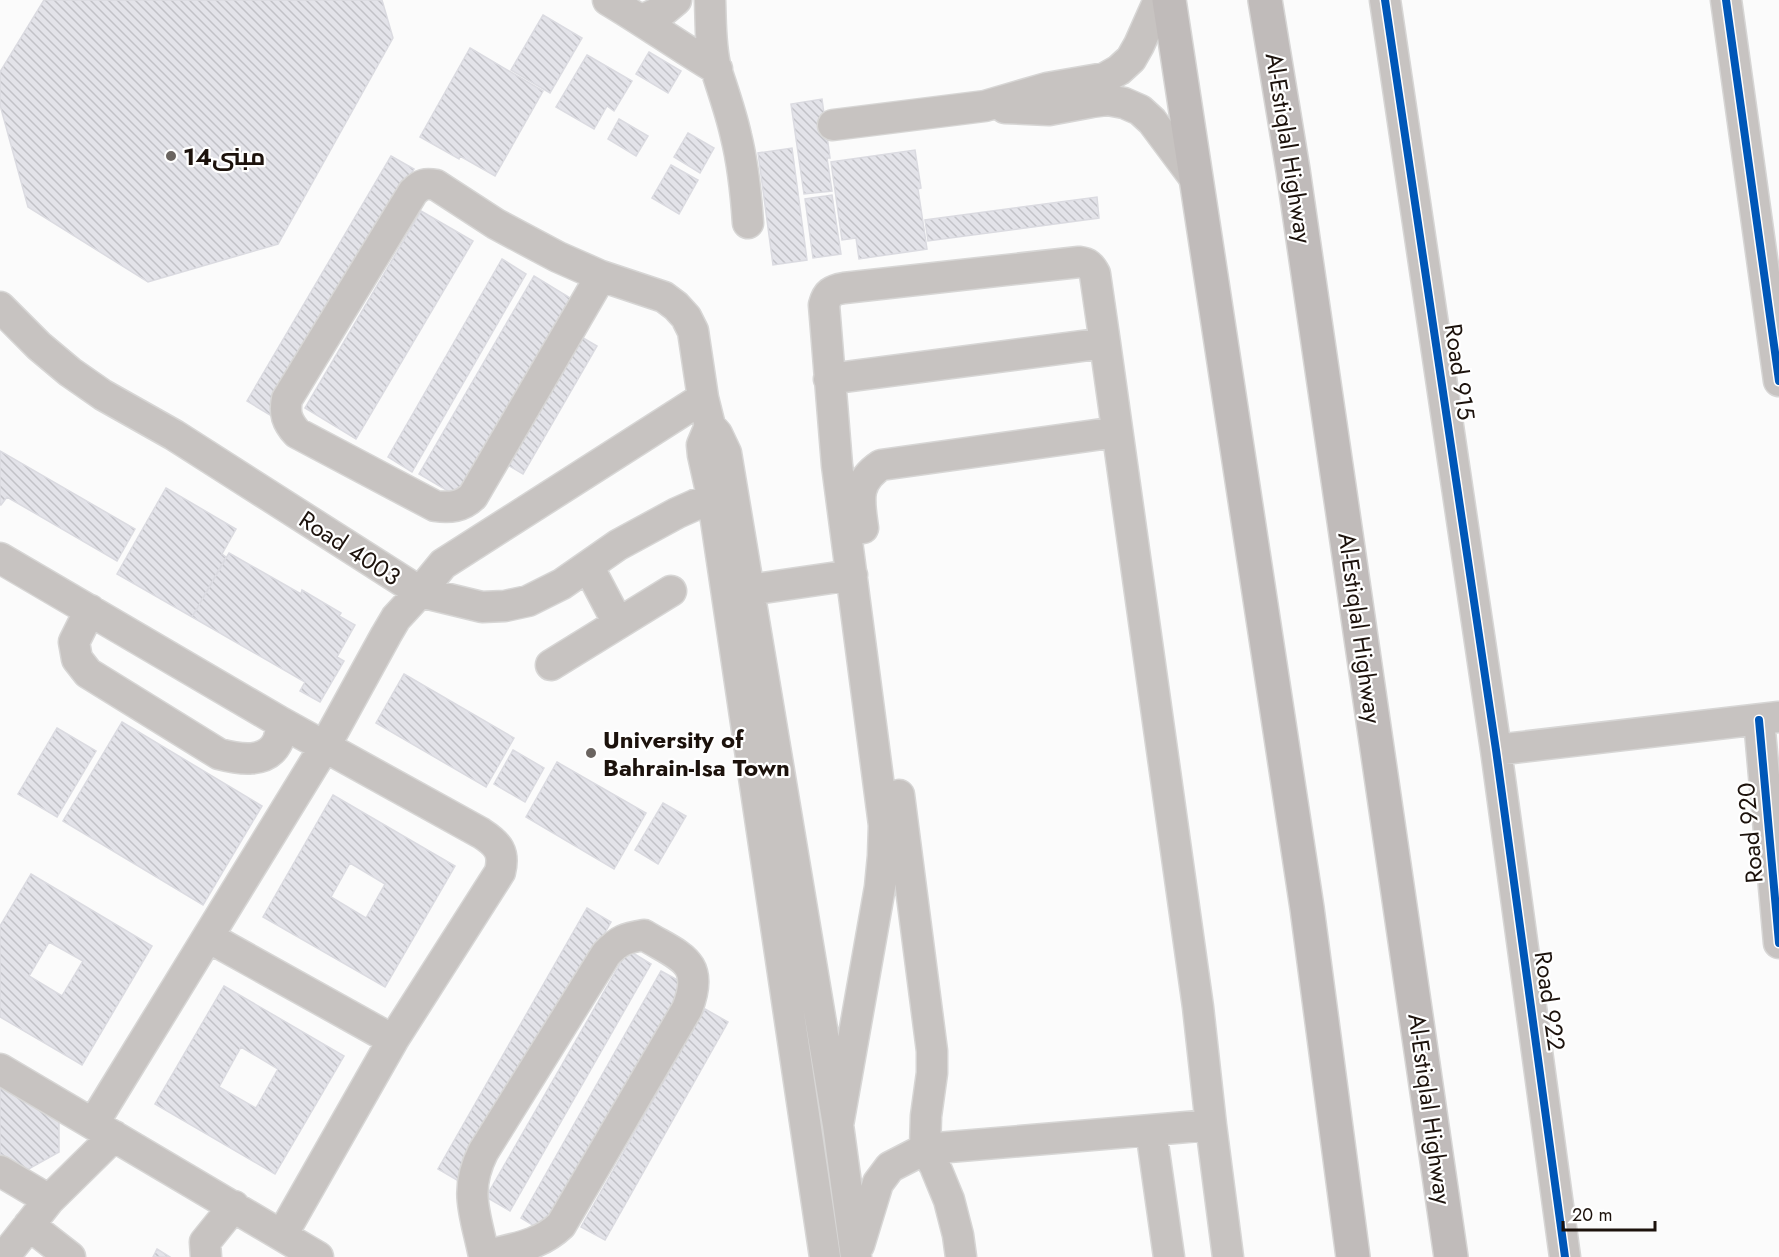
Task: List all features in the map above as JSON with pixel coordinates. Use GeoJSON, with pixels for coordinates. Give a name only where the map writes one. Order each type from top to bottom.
{"type":"FeatureCollection","features":[{"type":"Feature","properties":{"kind":"main road"},"geometry":{"type":"LineString","coordinates":[[1169,0],[1307,908],[1353,1257]]}},
{"type":"Feature","properties":{"kind":"main road","name":"Al-Estiqlal Highway"},"geometry":{"type":"LineString","coordinates":[[1265,0],[1295,182],[1451,1257]]}},
{"type":"Feature","properties":{"kind":"street"},"geometry":{"type":"LineString","coordinates":[[608,0],[717,69]]}},
{"type":"Feature","properties":{"kind":"street"},"geometry":{"type":"LineString","coordinates":[[642,20],[664,10],[676,0]]}},
{"type":"Feature","properties":{"kind":"street"},"geometry":{"type":"LineString","coordinates":[[710,0],[710,27],[717,69],[736,136],[745,179],[748,223]]}},
{"type":"Feature","properties":{"kind":"street"},"geometry":{"type":"LineString","coordinates":[[833,125],[985,106],[1016,110],[1048,110],[1106,78],[1131,59],[1159,0]]}},
{"type":"Feature","properties":{"kind":"street","name":"Road 915"},"geometry":{"type":"LineString","coordinates":[[1385,0],[1496,750]]}},
{"type":"Feature","properties":{"kind":"street"},"geometry":{"type":"LineString","coordinates":[[1726,0],[1779,381]]}},
{"type":"Feature","properties":{"kind":"street"},"geometry":{"type":"LineString","coordinates":[[1073,95],[1124,103],[1140,110],[1152,121],[1196,180]]}},
{"type":"Feature","properties":{"kind":"street"},"geometry":{"type":"LineString","coordinates":[[601,276],[467,502],[455,507],[435,506],[297,433],[286,416],[287,399],[413,192],[419,186],[428,183],[531,244],[601,276],[664,297],[681,312],[693,331],[706,412],[726,453],[723,502],[825,1257]]}},
{"type":"Feature","properties":{"kind":"street"},"geometry":{"type":"LineString","coordinates":[[838,1125],[880,887],[884,825],[837,465],[824,305],[827,295],[844,288],[1086,263],[1095,274],[1105,343],[1197,1007],[1228,1257]]}},
{"type":"Feature","properties":{"kind":"street","name":"Road 4003"},"geometry":{"type":"LineString","coordinates":[[3,319],[103,395],[174,435],[420,592],[482,607],[506,606],[528,601],[562,584],[618,545],[677,513],[695,505],[723,502]]}},
{"type":"Feature","properties":{"kind":"street"},"geometry":{"type":"LineString","coordinates":[[829,379],[1105,343]]}},
{"type":"Feature","properties":{"kind":"street"},"geometry":{"type":"LineString","coordinates":[[4,1257],[103,1130],[208,937],[325,746],[396,618],[443,564],[706,412]]}},
{"type":"Feature","properties":{"kind":"street"},"geometry":{"type":"LineString","coordinates":[[961,1257],[949,1200],[935,1166],[925,1149],[932,1051],[896,762],[859,504],[860,492],[871,472],[881,465],[1117,432]]}},
{"type":"Feature","properties":{"kind":"street"},"geometry":{"type":"LineString","coordinates":[[723,502],[749,590],[838,1125],[856,1255]]}},
{"type":"Feature","properties":{"kind":"street"},"geometry":{"type":"LineString","coordinates":[[0,558],[282,723],[481,833],[491,839],[499,849],[503,860],[500,872],[393,1040],[282,1234]]}},
{"type":"Feature","properties":{"kind":"street"},"geometry":{"type":"LineString","coordinates":[[588,566],[618,623]]}},
{"type":"Feature","properties":{"kind":"street"},"geometry":{"type":"LineString","coordinates":[[749,590],[852,575]]}},
{"type":"Feature","properties":{"kind":"street"},"geometry":{"type":"LineString","coordinates":[[551,665],[671,591]]}},
{"type":"Feature","properties":{"kind":"street"},"geometry":{"type":"LineString","coordinates":[[90,610],[74,642],[78,660],[88,673],[219,754],[239,759],[258,758],[271,750],[278,742],[282,723]]}},
{"type":"Feature","properties":{"kind":"street"},"geometry":{"type":"LineString","coordinates":[[1496,750],[1769,718]]}},
{"type":"Feature","properties":{"kind":"street","name":"Road 920"},"geometry":{"type":"LineString","coordinates":[[1769,718],[1779,943]]}},
{"type":"Feature","properties":{"kind":"street","name":"Road 922"},"geometry":{"type":"LineString","coordinates":[[1496,750],[1565,1257]]}},
{"type":"Feature","properties":{"kind":"street"},"geometry":{"type":"LineString","coordinates":[[644,935],[682,957],[691,967],[694,986],[687,1009],[561,1225],[540,1241],[484,1257],[471,1195],[472,1180],[480,1158],[606,954],[615,944],[627,937],[644,935]]}},
{"type":"Feature","properties":{"kind":"street"},"geometry":{"type":"LineString","coordinates":[[208,937],[393,1040]]}},
{"type":"Feature","properties":{"kind":"street"},"geometry":{"type":"LineString","coordinates":[[0,1069],[318,1257]]}},
{"type":"Feature","properties":{"kind":"street"},"geometry":{"type":"LineString","coordinates":[[856,1255],[878,1183],[890,1167],[925,1149],[1211,1125]]}},
{"type":"Feature","properties":{"kind":"street"},"geometry":{"type":"LineString","coordinates":[[1151,1130],[1169,1257]]}},
{"type":"Feature","properties":{"kind":"street"},"geometry":{"type":"LineString","coordinates":[[0,1171],[49,1200]]}},
{"type":"Feature","properties":{"kind":"street"},"geometry":{"type":"LineString","coordinates":[[206,1257],[206,1242],[234,1206]]}},
{"type":"Feature","properties":{"kind":"street"},"geometry":{"type":"LineString","coordinates":[[29,1225],[70,1257]]}},
{"type":"Feature","properties":{"kind":"building","name":"مبنى14"},"geometry":{"type":"Polygon","coordinates":[[[44,0],[382,0],[393,38],[278,244],[148,282],[28,207],[0,105],[0,72],[44,0]]]}},
{"type":"Feature","properties":{"kind":"building"},"geometry":{"type":"Polygon","coordinates":[[[543,15],[582,38],[550,93],[511,70],[543,15]]]}},
{"type":"Feature","properties":{"kind":"building"},"geometry":{"type":"Polygon","coordinates":[[[470,48],[543,91],[495,176],[420,137],[470,48]]]}},
{"type":"Feature","properties":{"kind":"building"},"geometry":{"type":"Polygon","coordinates":[[[649,52],[681,71],[668,93],[636,74],[649,52]]]}},
{"type":"Feature","properties":{"kind":"building"},"geometry":{"type":"Polygon","coordinates":[[[587,55],[632,81],[614,111],[607,106],[594,129],[556,107],[587,55]]]}},
{"type":"Feature","properties":{"kind":"building"},"geometry":{"type":"Polygon","coordinates":[[[822,99],[832,191],[804,194],[791,104],[822,99]]]}},
{"type":"Feature","properties":{"kind":"building"},"geometry":{"type":"Polygon","coordinates":[[[619,119],[648,136],[636,156],[608,139],[619,119]]]}},
{"type":"Feature","properties":{"kind":"building"},"geometry":{"type":"Polygon","coordinates":[[[688,133],[714,148],[700,173],[674,157],[688,133]]]}},
{"type":"Feature","properties":{"kind":"building"},"geometry":{"type":"Polygon","coordinates":[[[792,148],[807,260],[773,265],[758,153],[792,148]]]}},
{"type":"Feature","properties":{"kind":"building"},"geometry":{"type":"Polygon","coordinates":[[[915,150],[927,249],[859,259],[856,238],[842,240],[831,162],[915,150]]]}},
{"type":"Feature","properties":{"kind":"building"},"geometry":{"type":"Polygon","coordinates":[[[391,156],[414,169],[270,415],[247,401],[391,156]]]}},
{"type":"Feature","properties":{"kind":"building"},"geometry":{"type":"Polygon","coordinates":[[[671,165],[698,180],[679,214],[652,198],[671,165]]]}},
{"type":"Feature","properties":{"kind":"building"},"geometry":{"type":"Polygon","coordinates":[[[832,195],[841,254],[813,258],[805,199],[832,195]]]}},
{"type":"Feature","properties":{"kind":"building"},"geometry":{"type":"Polygon","coordinates":[[[1097,197],[1099,218],[928,241],[925,220],[1097,197]]]}},
{"type":"Feature","properties":{"kind":"building"},"geometry":{"type":"Polygon","coordinates":[[[421,211],[473,241],[356,439],[305,408],[421,211]]]}},
{"type":"Feature","properties":{"kind":"building"},"geometry":{"type":"Polygon","coordinates":[[[502,259],[526,274],[412,472],[388,457],[502,259]]]}},
{"type":"Feature","properties":{"kind":"building"},"geometry":{"type":"Polygon","coordinates":[[[534,276],[580,304],[465,501],[419,474],[534,276]]]}},
{"type":"Feature","properties":{"kind":"building"},"geometry":{"type":"Polygon","coordinates":[[[573,332],[597,346],[523,474],[499,460],[573,332]]]}},
{"type":"Feature","properties":{"kind":"building"},"geometry":{"type":"Polygon","coordinates":[[[0,451],[135,529],[117,561],[7,497],[0,505],[0,451]]]}},
{"type":"Feature","properties":{"kind":"building"},"geometry":{"type":"Polygon","coordinates":[[[166,488],[236,529],[222,554],[226,557],[192,617],[117,574],[166,488]]]}},
{"type":"Feature","properties":{"kind":"building"},"geometry":{"type":"Polygon","coordinates":[[[229,553],[301,594],[302,590],[341,613],[339,616],[355,625],[337,657],[344,661],[320,702],[300,691],[305,682],[192,617],[229,553]]]}},
{"type":"Feature","properties":{"kind":"building"},"geometry":{"type":"Polygon","coordinates":[[[404,674],[514,738],[486,787],[376,723],[404,674]]]}},
{"type":"Feature","properties":{"kind":"building"},"geometry":{"type":"Polygon","coordinates":[[[122,722],[262,806],[203,905],[63,821],[122,722]]]}},
{"type":"Feature","properties":{"kind":"building"},"geometry":{"type":"Polygon","coordinates":[[[57,728],[96,751],[57,817],[18,794],[57,728]]]}},
{"type":"Feature","properties":{"kind":"building"},"geometry":{"type":"Polygon","coordinates":[[[513,750],[544,768],[525,802],[494,784],[513,750]]]}},
{"type":"Feature","properties":{"kind":"building"},"geometry":{"type":"Polygon","coordinates":[[[557,762],[646,813],[614,869],[526,817],[557,762]]]}},
{"type":"Feature","properties":{"kind":"building"},"geometry":{"type":"Polygon","coordinates":[[[333,795],[455,866],[385,987],[263,917],[333,795]],[[350,863],[331,897],[366,918],[385,884],[350,863]]]}},
{"type":"Feature","properties":{"kind":"building"},"geometry":{"type":"Polygon","coordinates":[[[663,803],[686,816],[658,864],[635,850],[663,803]]]}},
{"type":"Feature","properties":{"kind":"building"},"geometry":{"type":"Polygon","coordinates":[[[31,874],[152,946],[82,1065],[0,1017],[0,926],[31,874]],[[49,942],[29,976],[62,996],[83,961],[49,942]]]}},
{"type":"Feature","properties":{"kind":"building"},"geometry":{"type":"Polygon","coordinates":[[[587,908],[611,922],[462,1183],[438,1169],[587,908]]]}},
{"type":"Feature","properties":{"kind":"building"},"geometry":{"type":"Polygon","coordinates":[[[628,950],[651,964],[510,1211],[486,1197],[628,950]]]}},
{"type":"Feature","properties":{"kind":"building"},"geometry":{"type":"Polygon","coordinates":[[[661,971],[685,984],[544,1232],[521,1218],[661,971]]]}},
{"type":"Feature","properties":{"kind":"building"},"geometry":{"type":"Polygon","coordinates":[[[224,986],[344,1056],[275,1174],[155,1104],[224,986]],[[241,1047],[219,1087],[256,1108],[278,1069],[241,1047]]]}},
{"type":"Feature","properties":{"kind":"building"},"geometry":{"type":"Polygon","coordinates":[[[705,1009],[728,1022],[605,1240],[581,1227],[705,1009]]]}},
{"type":"Feature","properties":{"kind":"building"},"geometry":{"type":"Polygon","coordinates":[[[0,1086],[59,1120],[59,1152],[27,1170],[0,1154],[0,1086]]]}},
{"type":"Feature","properties":{"kind":"building"},"geometry":{"type":"Polygon","coordinates":[[[157,1249],[170,1257],[153,1257],[157,1249]]]}},
{"type":"Feature","properties":{"kind":"cycle path"},"geometry":{"type":"LineString","coordinates":[[1385,0],[1496,750],[1565,1257]]}},
{"type":"Feature","properties":{"kind":"cycle path"},"geometry":{"type":"LineString","coordinates":[[1726,0],[1779,381]]}},
{"type":"Feature","properties":{"kind":"cycle path"},"geometry":{"type":"LineString","coordinates":[[1759,720],[1779,943]]}},
{"type":"Feature","properties":{"kind":"place","name":"مبنى14"},"geometry":{"type":"Point","coordinates":[171,156]}},
{"type":"Feature","properties":{"kind":"place","name":"University of Bahrain-Isa Town"},"geometry":{"type":"Point","coordinates":[591,753]}}]}
